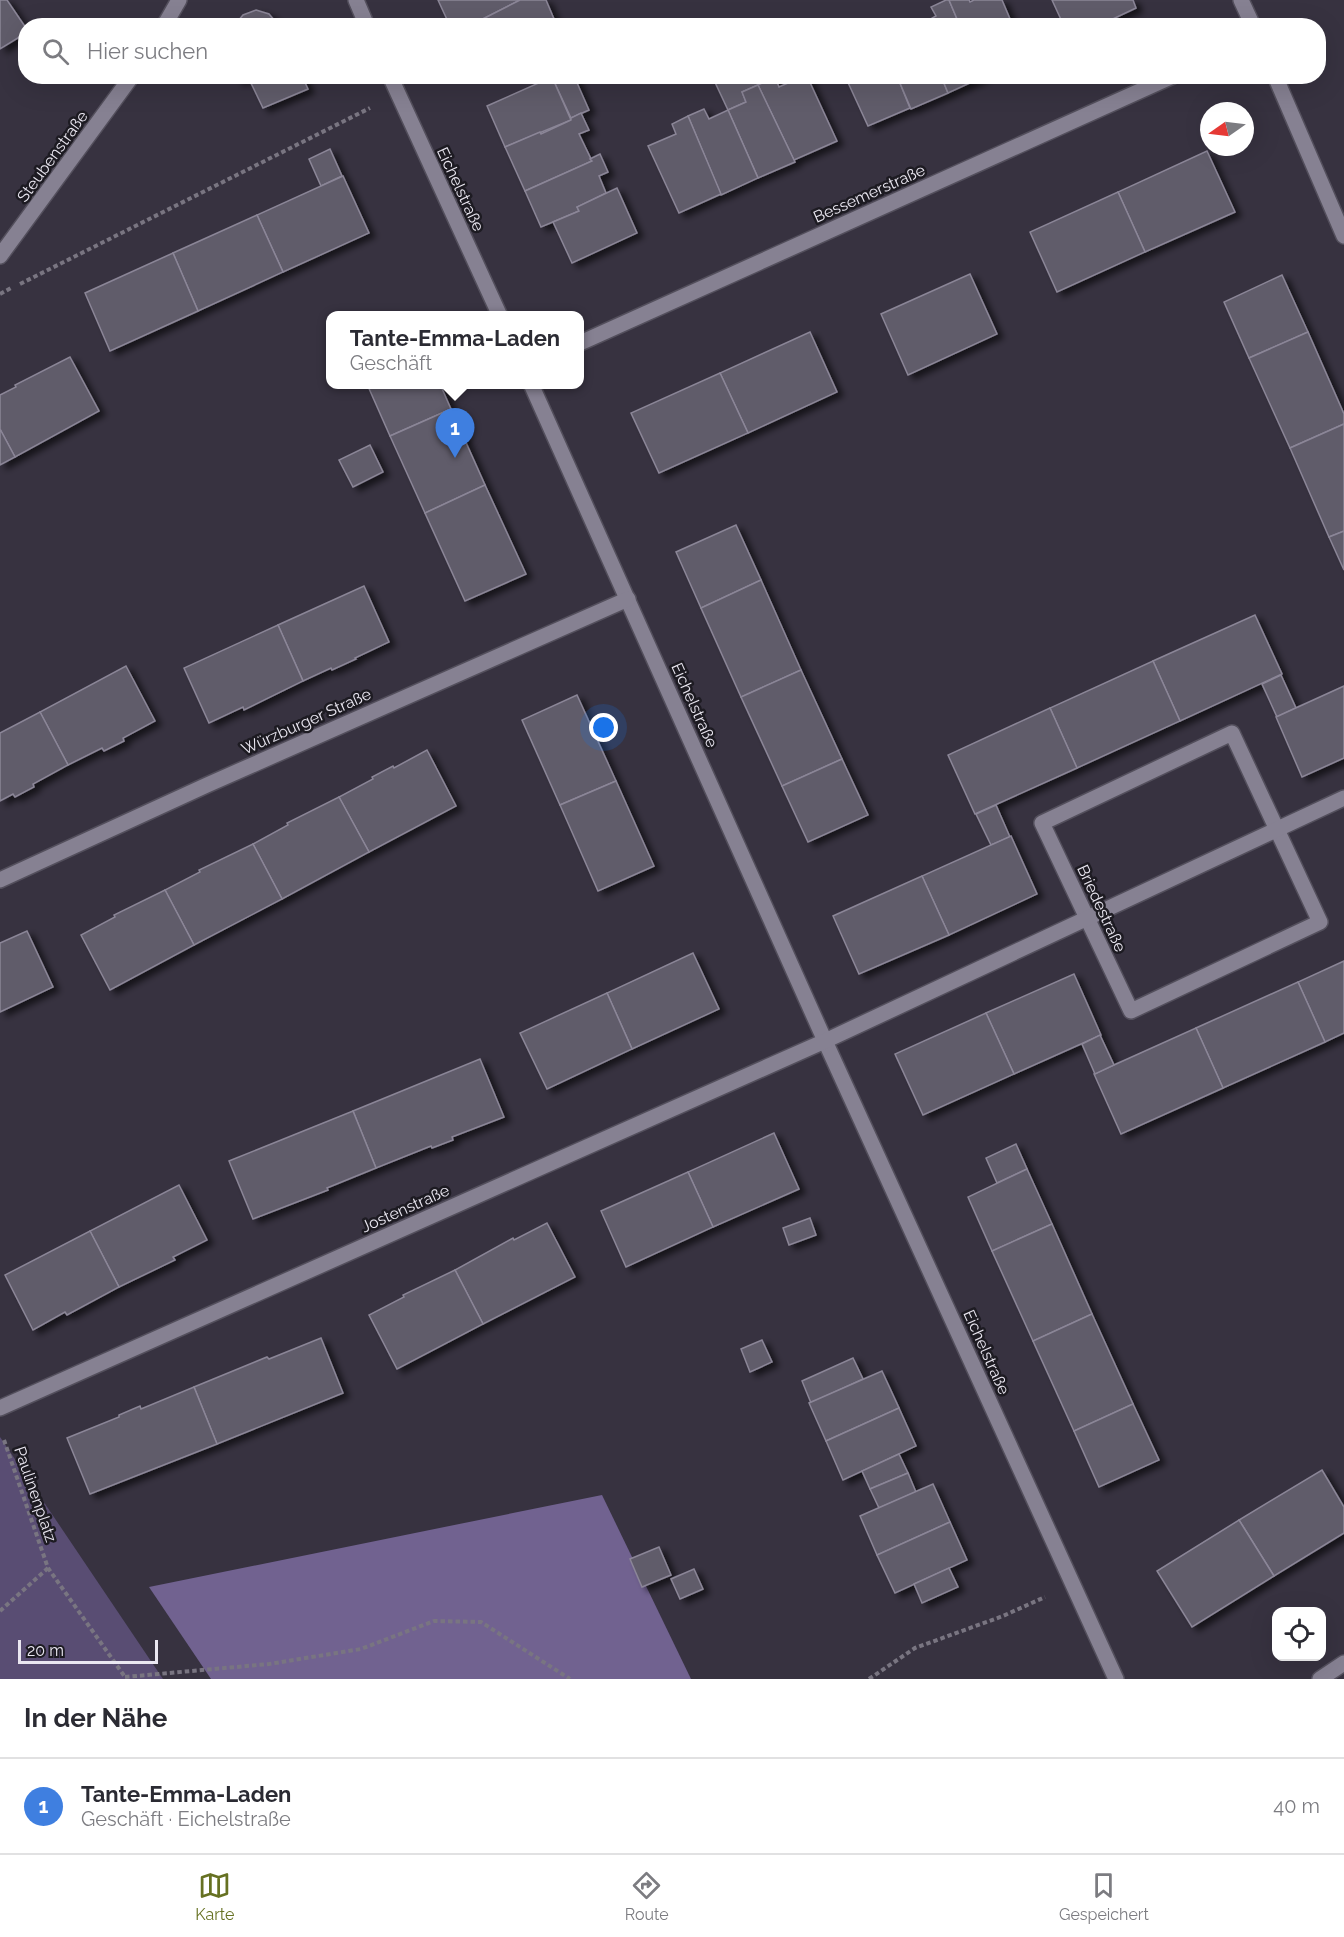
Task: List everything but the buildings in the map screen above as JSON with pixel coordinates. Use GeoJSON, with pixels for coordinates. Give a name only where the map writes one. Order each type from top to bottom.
{"type":"FeatureCollection","features":[{"type":"Feature","properties":{"kind":"street"},"geometry":{"type":"LineString","coordinates":[[169,18],[179,0]]}},
{"type":"Feature","properties":{"kind":"street"},"geometry":{"type":"LineString","coordinates":[[356,0],[364,18]]}},
{"type":"Feature","properties":{"kind":"street"},"geometry":{"type":"LineString","coordinates":[[1241,0],[1249,18]]}},
{"type":"Feature","properties":{"kind":"street","name":"Steubenstraße"},"geometry":{"type":"LineString","coordinates":[[0,256],[126,84]]}},
{"type":"Feature","properties":{"kind":"street","name":"Eichelstraße"},"geometry":{"type":"LineString","coordinates":[[393,84],[498,311]]}},
{"type":"Feature","properties":{"kind":"street","name":"Bessemerstraße"},"geometry":{"type":"LineString","coordinates":[[584,341],[1155,84]]}},
{"type":"Feature","properties":{"kind":"street"},"geometry":{"type":"LineString","coordinates":[[1278,84],[1344,236]]}},
{"type":"Feature","properties":{"kind":"street","name":"Eichelstraße"},"geometry":{"type":"LineString","coordinates":[[533,389],[825,1041],[1116,1679]]}},
{"type":"Feature","properties":{"kind":"street","name":"Würzburger Straße"},"geometry":{"type":"LineString","coordinates":[[0,880],[218,780],[628,599]]}},
{"type":"Feature","properties":{"kind":"street","name":"Briedestraße"},"geometry":{"type":"LineString","coordinates":[[1232,733],[1276,829],[1320,922],[1131,1011],[1042,823],[1232,733]]}},
{"type":"Feature","properties":{"kind":"street"},"geometry":{"type":"LineString","coordinates":[[825,1041],[1344,798]]}},
{"type":"Feature","properties":{"kind":"street","name":"Jostenstraße"},"geometry":{"type":"LineString","coordinates":[[0,1408],[825,1041]]}},
{"type":"Feature","properties":{"kind":"street"},"geometry":{"type":"LineString","coordinates":[[1320,1679],[1344,1663]]}},
{"type":"Feature","properties":{"kind":"path"},"geometry":{"type":"LineString","coordinates":[[0,294],[397,94]]}},
{"type":"Feature","properties":{"kind":"path","name":"Paulinenplatz"},"geometry":{"type":"LineString","coordinates":[[4,1438],[48,1568],[126,1678]]}},
{"type":"Feature","properties":{"kind":"path","name":"Paulinenplatz"},"geometry":{"type":"LineString","coordinates":[[0,1611],[48,1568]]}},
{"type":"Feature","properties":{"kind":"path"},"geometry":{"type":"LineString","coordinates":[[869,1679],[915,1648],[1003,1616],[1073,1585]]}},
{"type":"Feature","properties":{"kind":"path"},"geometry":{"type":"LineString","coordinates":[[126,1678],[269,1664],[361,1649],[434,1621],[481,1622],[570,1679]]}},
{"type":"Feature","properties":{"kind":"shaded area"},"geometry":{"type":"Polygon","coordinates":[[[0,1437],[163,1679],[0,1679],[0,1437]]]}},
{"type":"Feature","properties":{"kind":"shaded area"},"geometry":{"type":"Polygon","coordinates":[[[602,1495],[691,1679],[211,1679],[149,1587],[602,1495]]]}},
{"type":"Feature","properties":{"kind":"place","name":"Tante-Emma-Laden"},"geometry":{"type":"Point","coordinates":[455,458]}}]}
